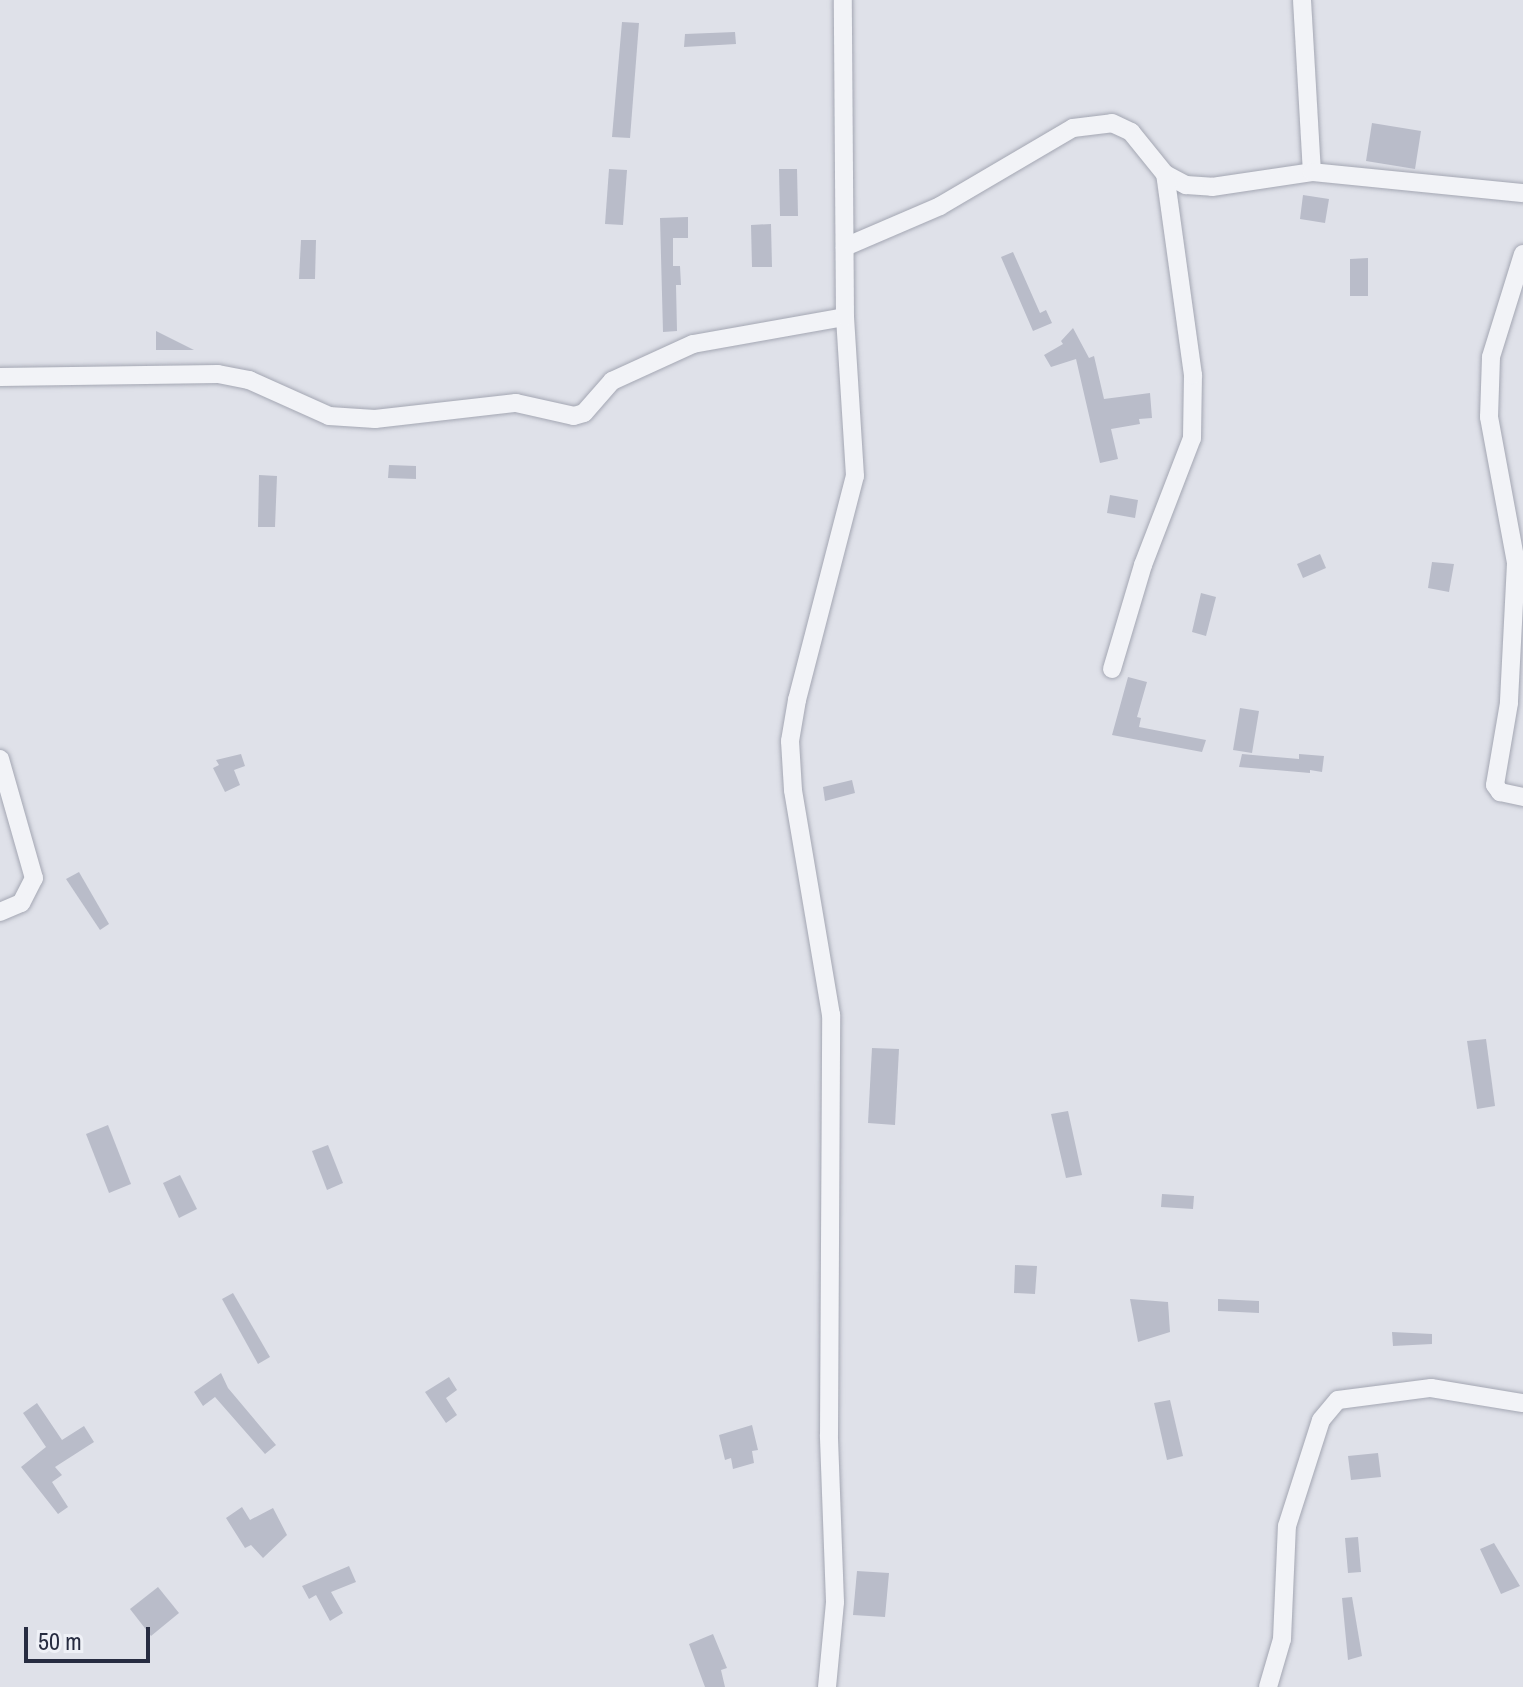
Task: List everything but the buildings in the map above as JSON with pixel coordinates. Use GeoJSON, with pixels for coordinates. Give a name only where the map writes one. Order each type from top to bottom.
{"type":"FeatureCollection","features":[{"type":"Feature","properties":{"kind":"street"},"geometry":{"type":"LineString","coordinates":[[827,1687],[835,1602],[829,1435],[831,1015],[793,790],[790,741],[797,700],[855,476],[845,317],[843,0]]}},
{"type":"Feature","properties":{"kind":"street"},"geometry":{"type":"LineString","coordinates":[[1302,0],[1312,172]]}},
{"type":"Feature","properties":{"kind":"street"},"geometry":{"type":"LineString","coordinates":[[845,247],[940,206],[1073,128],[1112,123],[1131,132],[1165,174],[1186,185],[1212,187],[1312,172],[1523,193]]}},
{"type":"Feature","properties":{"kind":"street"},"geometry":{"type":"LineString","coordinates":[[1112,669],[1143,565],[1192,438],[1193,375],[1165,174]]}},
{"type":"Feature","properties":{"kind":"street"},"geometry":{"type":"LineString","coordinates":[[1523,254],[1491,357],[1489,417],[1516,563],[1509,703],[1495,785],[1500,792],[1523,797]]}},
{"type":"Feature","properties":{"kind":"street"},"geometry":{"type":"LineString","coordinates":[[0,377],[218,374],[249,380],[329,416],[375,419],[516,403],[574,416],[584,413],[612,381],[693,344],[845,317]]}},
{"type":"Feature","properties":{"kind":"street"},"geometry":{"type":"LineString","coordinates":[[0,759],[34,878],[21,903],[0,912]]}},
{"type":"Feature","properties":{"kind":"street"},"geometry":{"type":"LineString","coordinates":[[1268,1687],[1282,1639],[1287,1526],[1321,1420],[1338,1400],[1431,1388],[1523,1403]]}}]}
